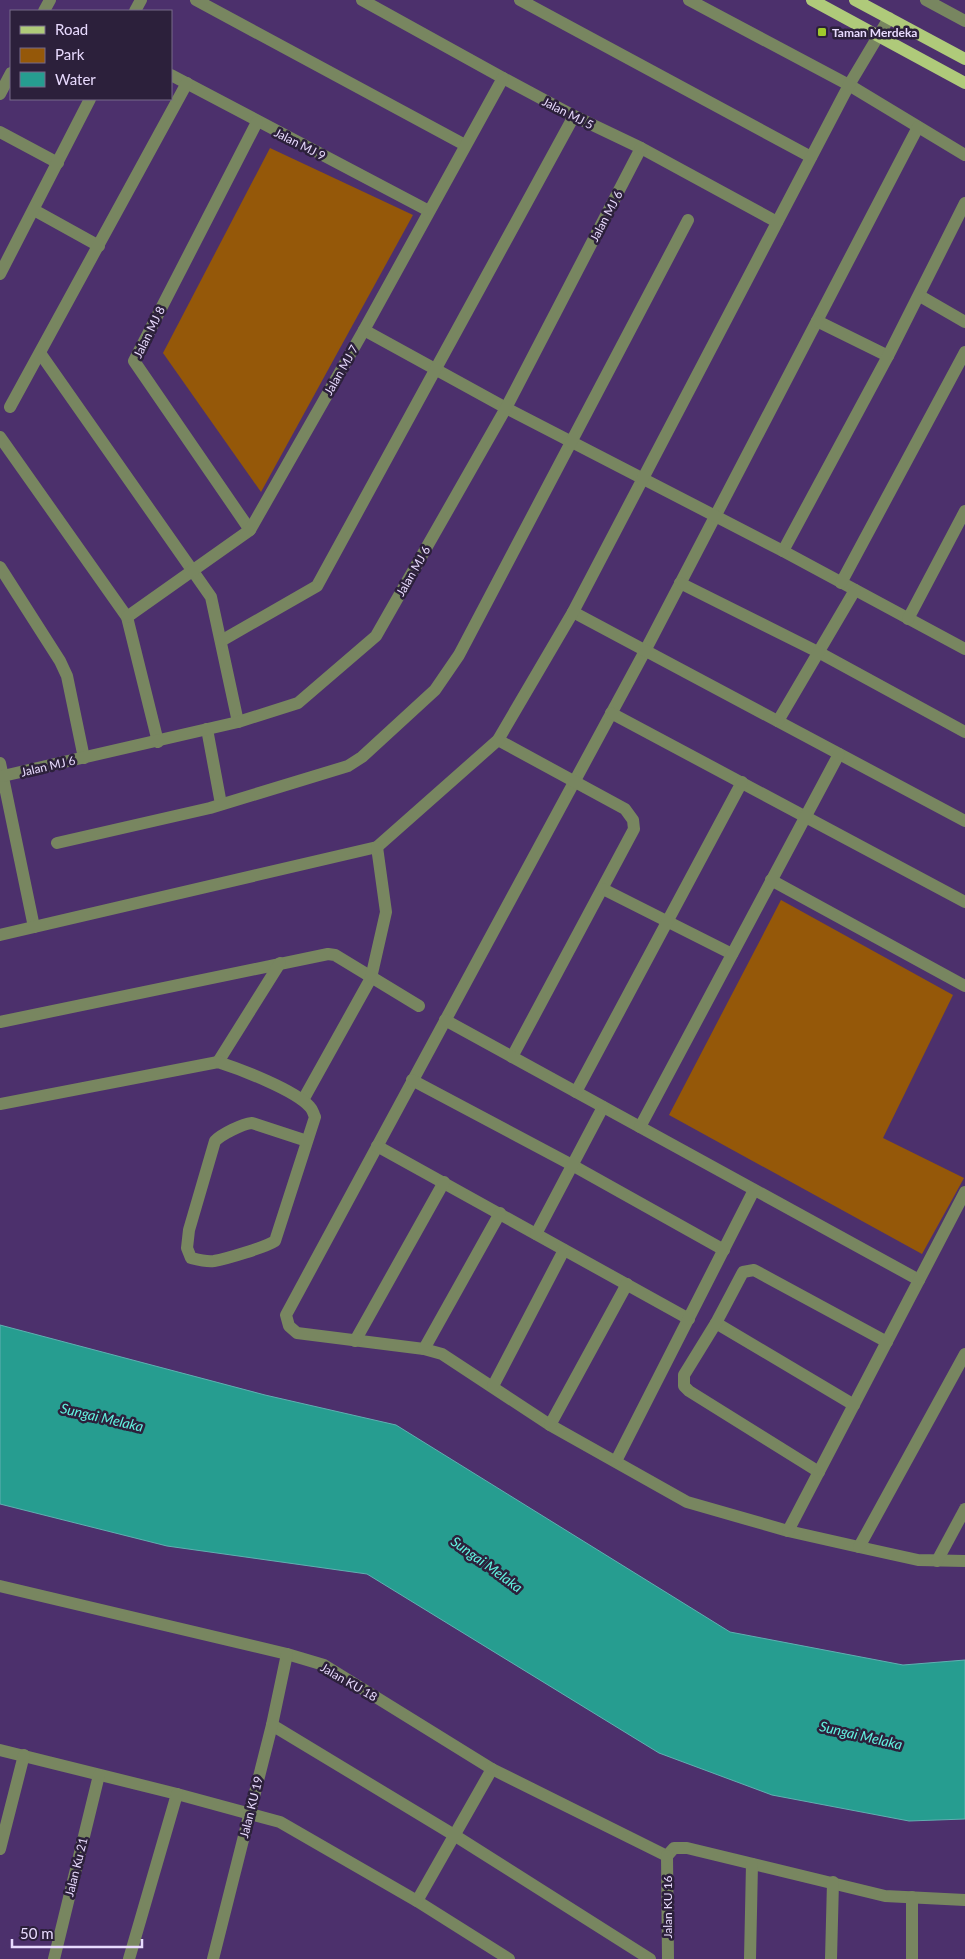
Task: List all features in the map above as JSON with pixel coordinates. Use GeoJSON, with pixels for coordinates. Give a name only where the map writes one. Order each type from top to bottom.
{"type":"FeatureCollection","features":[{"type":"Feature","properties":{"kind":"main road"},"geometry":{"type":"LineString","coordinates":[[812,0],[965,83]]}},
{"type":"Feature","properties":{"kind":"main road"},"geometry":{"type":"LineString","coordinates":[[855,0],[965,59]]}},
{"type":"Feature","properties":{"kind":"street"},"geometry":{"type":"LineString","coordinates":[[196,0],[465,145]]}},
{"type":"Feature","properties":{"kind":"street","name":"Jalan MJ 5"},"geometry":{"type":"LineString","coordinates":[[362,0],[574,116],[641,148],[777,222]]}},
{"type":"Feature","properties":{"kind":"street"},"geometry":{"type":"LineString","coordinates":[[520,0],[811,157]]}},
{"type":"Feature","properties":{"kind":"street"},"geometry":{"type":"LineString","coordinates":[[689,0],[849,85],[965,154]]}},
{"type":"Feature","properties":{"kind":"street"},"geometry":{"type":"LineString","coordinates":[[926,0],[965,20]]}},
{"type":"Feature","properties":{"kind":"street"},"geometry":{"type":"LineString","coordinates":[[0,936],[377,847],[498,740],[573,612],[849,85],[889,18]]}},
{"type":"Feature","properties":{"kind":"street"},"geometry":{"type":"LineString","coordinates":[[0,94],[10,75]]}},
{"type":"Feature","properties":{"kind":"street","name":"Jalan MJ 9"},"geometry":{"type":"LineString","coordinates":[[172,76],[429,211]]}},
{"type":"Feature","properties":{"kind":"street","name":"Jalan MJ 7"},"geometry":{"type":"LineString","coordinates":[[127,617],[250,530],[364,330],[503,78]]}},
{"type":"Feature","properties":{"kind":"street"},"geometry":{"type":"LineString","coordinates":[[10,407],[187,83]]}},
{"type":"Feature","properties":{"kind":"street"},"geometry":{"type":"LineString","coordinates":[[0,274],[90,100]]}},
{"type":"Feature","properties":{"kind":"street"},"geometry":{"type":"LineString","coordinates":[[221,641],[317,586],[574,116]]}},
{"type":"Feature","properties":{"kind":"street","name":"Jalan MJ 8"},"geometry":{"type":"LineString","coordinates":[[250,530],[134,361],[257,122]]}},
{"type":"Feature","properties":{"kind":"street"},"geometry":{"type":"LineString","coordinates":[[918,127],[645,651],[286,1315],[289,1326],[297,1333],[424,1349],[442,1354],[550,1425],[688,1502],[788,1531],[918,1560],[965,1561]]}},
{"type":"Feature","properties":{"kind":"street"},"geometry":{"type":"LineString","coordinates":[[0,132],[58,163]]}},
{"type":"Feature","properties":{"kind":"street","name":"Jalan MJ 6"},"geometry":{"type":"LineString","coordinates":[[2,770],[84,758],[158,742],[238,722],[298,703],[376,636],[506,408],[641,148]]}},
{"type":"Feature","properties":{"kind":"street"},"geometry":{"type":"LineString","coordinates":[[783,551],[920,296],[965,203]]}},
{"type":"Feature","properties":{"kind":"street"},"geometry":{"type":"LineString","coordinates":[[34,210],[99,246]]}},
{"type":"Feature","properties":{"kind":"street"},"geometry":{"type":"LineString","coordinates":[[57,843],[222,804],[348,766],[362,757],[435,690],[458,655],[688,220]]}},
{"type":"Feature","properties":{"kind":"street"},"geometry":{"type":"LineString","coordinates":[[953,227],[965,233]]}},
{"type":"Feature","properties":{"kind":"street"},"geometry":{"type":"LineString","coordinates":[[920,296],[965,322]]}},
{"type":"Feature","properties":{"kind":"street"},"geometry":{"type":"LineString","coordinates":[[817,321],[888,356]]}},
{"type":"Feature","properties":{"kind":"street"},"geometry":{"type":"LineString","coordinates":[[364,330],[506,408],[783,551],[965,649]]}},
{"type":"Feature","properties":{"kind":"street"},"geometry":{"type":"LineString","coordinates":[[841,582],[965,352]]}},
{"type":"Feature","properties":{"kind":"street"},"geometry":{"type":"LineString","coordinates":[[40,353],[211,596],[238,722]]}},
{"type":"Feature","properties":{"kind":"street"},"geometry":{"type":"LineString","coordinates":[[0,437],[127,617],[158,742]]}},
{"type":"Feature","properties":{"kind":"street"},"geometry":{"type":"LineString","coordinates":[[908,618],[965,511]]}},
{"type":"Feature","properties":{"kind":"street"},"geometry":{"type":"LineString","coordinates":[[0,567],[60,661],[67,676],[84,758]]}},
{"type":"Feature","properties":{"kind":"street"},"geometry":{"type":"LineString","coordinates":[[680,583],[820,653],[965,732]]}},
{"type":"Feature","properties":{"kind":"street"},"geometry":{"type":"LineString","coordinates":[[778,722],[820,653],[855,590]]}},
{"type":"Feature","properties":{"kind":"street"},"geometry":{"type":"LineString","coordinates":[[573,612],[965,821]]}},
{"type":"Feature","properties":{"kind":"street"},"geometry":{"type":"LineString","coordinates":[[611,713],[965,902]]}},
{"type":"Feature","properties":{"kind":"street"},"geometry":{"type":"LineString","coordinates":[[207,730],[222,804]]}},
{"type":"Feature","properties":{"kind":"street"},"geometry":{"type":"LineString","coordinates":[[498,740],[625,809],[633,820],[634,829],[512,1057]]}},
{"type":"Feature","properties":{"kind":"street"},"geometry":{"type":"LineString","coordinates":[[640,1127],[839,754]]}},
{"type":"Feature","properties":{"kind":"street"},"geometry":{"type":"LineString","coordinates":[[2,770],[34,928]]}},
{"type":"Feature","properties":{"kind":"street"},"geometry":{"type":"LineString","coordinates":[[576,1092],[742,782]]}},
{"type":"Feature","properties":{"kind":"street"},"geometry":{"type":"LineString","coordinates":[[303,1100],[371,978],[386,912],[377,847]]}},
{"type":"Feature","properties":{"kind":"street"},"geometry":{"type":"LineString","coordinates":[[771,880],[965,986]]}},
{"type":"Feature","properties":{"kind":"street"},"geometry":{"type":"LineString","coordinates":[[603,890],[732,954]]}},
{"type":"Feature","properties":{"kind":"street"},"geometry":{"type":"LineString","coordinates":[[0,1022],[321,955],[335,955],[420,1006]]}},
{"type":"Feature","properties":{"kind":"street"},"geometry":{"type":"LineString","coordinates":[[218,1062],[280,963]]}},
{"type":"Feature","properties":{"kind":"street"},"geometry":{"type":"LineString","coordinates":[[445,1020],[919,1280]]}},
{"type":"Feature","properties":{"kind":"street"},"geometry":{"type":"LineString","coordinates":[[0,1104],[218,1062],[246,1072],[303,1100],[312,1109],[315,1117],[275,1241],[267,1246],[215,1261],[202,1261],[191,1258],[187,1248],[189,1230],[215,1141],[243,1124],[252,1123],[307,1141]]}},
{"type":"Feature","properties":{"kind":"street"},"geometry":{"type":"LineString","coordinates":[[412,1080],[572,1165],[724,1250]]}},
{"type":"Feature","properties":{"kind":"street"},"geometry":{"type":"LineString","coordinates":[[536,1234],[603,1107]]}},
{"type":"Feature","properties":{"kind":"street"},"geometry":{"type":"LineString","coordinates":[[377,1146],[689,1319]]}},
{"type":"Feature","properties":{"kind":"street"},"geometry":{"type":"LineString","coordinates":[[355,1341],[444,1182]]}},
{"type":"Feature","properties":{"kind":"street"},"geometry":{"type":"LineString","coordinates":[[616,1461],[754,1190]]}},
{"type":"Feature","properties":{"kind":"street"},"geometry":{"type":"LineString","coordinates":[[788,1531],[965,1192]]}},
{"type":"Feature","properties":{"kind":"street"},"geometry":{"type":"LineString","coordinates":[[424,1349],[500,1213]]}},
{"type":"Feature","properties":{"kind":"street"},"geometry":{"type":"LineString","coordinates":[[493,1386],[564,1250]]}},
{"type":"Feature","properties":{"kind":"street"},"geometry":{"type":"LineString","coordinates":[[819,1472],[688,1392],[684,1386],[684,1375],[716,1323],[743,1272],[754,1270],[887,1342]]}},
{"type":"Feature","properties":{"kind":"street"},"geometry":{"type":"LineString","coordinates":[[550,1425],[627,1284]]}},
{"type":"Feature","properties":{"kind":"street"},"geometry":{"type":"LineString","coordinates":[[716,1323],[854,1405]]}},
{"type":"Feature","properties":{"kind":"street"},"geometry":{"type":"LineString","coordinates":[[859,1547],[965,1354]]}},
{"type":"Feature","properties":{"kind":"street"},"geometry":{"type":"LineString","coordinates":[[936,1561],[965,1509]]}},
{"type":"Feature","properties":{"kind":"street","name":"Jalan KU 18"},"geometry":{"type":"LineString","coordinates":[[0,1586],[288,1654],[324,1665],[492,1769],[667,1856]]}},
{"type":"Feature","properties":{"kind":"street","name":"Jalan KU 19"},"geometry":{"type":"LineString","coordinates":[[213,1959],[288,1654]]}},
{"type":"Feature","properties":{"kind":"street"},"geometry":{"type":"LineString","coordinates":[[272,1725],[454,1835],[650,1959]]}},
{"type":"Feature","properties":{"kind":"street"},"geometry":{"type":"LineString","coordinates":[[0,1750],[249,1812],[280,1822],[509,1959]]}},
{"type":"Feature","properties":{"kind":"street"},"geometry":{"type":"LineString","coordinates":[[0,1849],[24,1756]]}},
{"type":"Feature","properties":{"kind":"street"},"geometry":{"type":"LineString","coordinates":[[416,1902],[492,1769]]}},
{"type":"Feature","properties":{"kind":"street","name":"Jalan Ku 21"},"geometry":{"type":"LineString","coordinates":[[54,1959],[99,1775]]}},
{"type":"Feature","properties":{"kind":"street"},"geometry":{"type":"LineString","coordinates":[[129,1959],[177,1794]]}},
{"type":"Feature","properties":{"kind":"street"},"geometry":{"type":"LineString","coordinates":[[667,1856],[674,1848],[687,1848],[885,1896],[965,1900]]}},
{"type":"Feature","properties":{"kind":"street","name":"Jalan KU 16"},"geometry":{"type":"LineString","coordinates":[[667,1856],[668,1959]]}},
{"type":"Feature","properties":{"kind":"street"},"geometry":{"type":"LineString","coordinates":[[750,1959],[752,1864]]}},
{"type":"Feature","properties":{"kind":"street"},"geometry":{"type":"LineString","coordinates":[[831,1959],[833,1882]]}},
{"type":"Feature","properties":{"kind":"street"},"geometry":{"type":"LineString","coordinates":[[912,1897],[912,1959]]}},
{"type":"Feature","properties":{"kind":"green space"},"geometry":{"type":"Polygon","coordinates":[[[270,148],[413,215],[261,492],[163,353],[270,148]]]}},
{"type":"Feature","properties":{"kind":"green space"},"geometry":{"type":"Polygon","coordinates":[[[781,900],[953,995],[883,1138],[964,1178],[922,1254],[669,1115],[781,900]]]}},
{"type":"Feature","properties":{"kind":"water","name":"Sungai Melaka"},"geometry":{"type":"Polygon","coordinates":[[[0,1325],[265,1395],[396,1425],[730,1632],[903,1665],[965,1660],[965,1819],[909,1821],[772,1795],[659,1753],[367,1574],[167,1546],[0,1504],[0,1325]]]}},
{"type":"Feature","properties":{"kind":"place","name":"Taman Merdeka"},"geometry":{"type":"Point","coordinates":[822,32]}}]}
